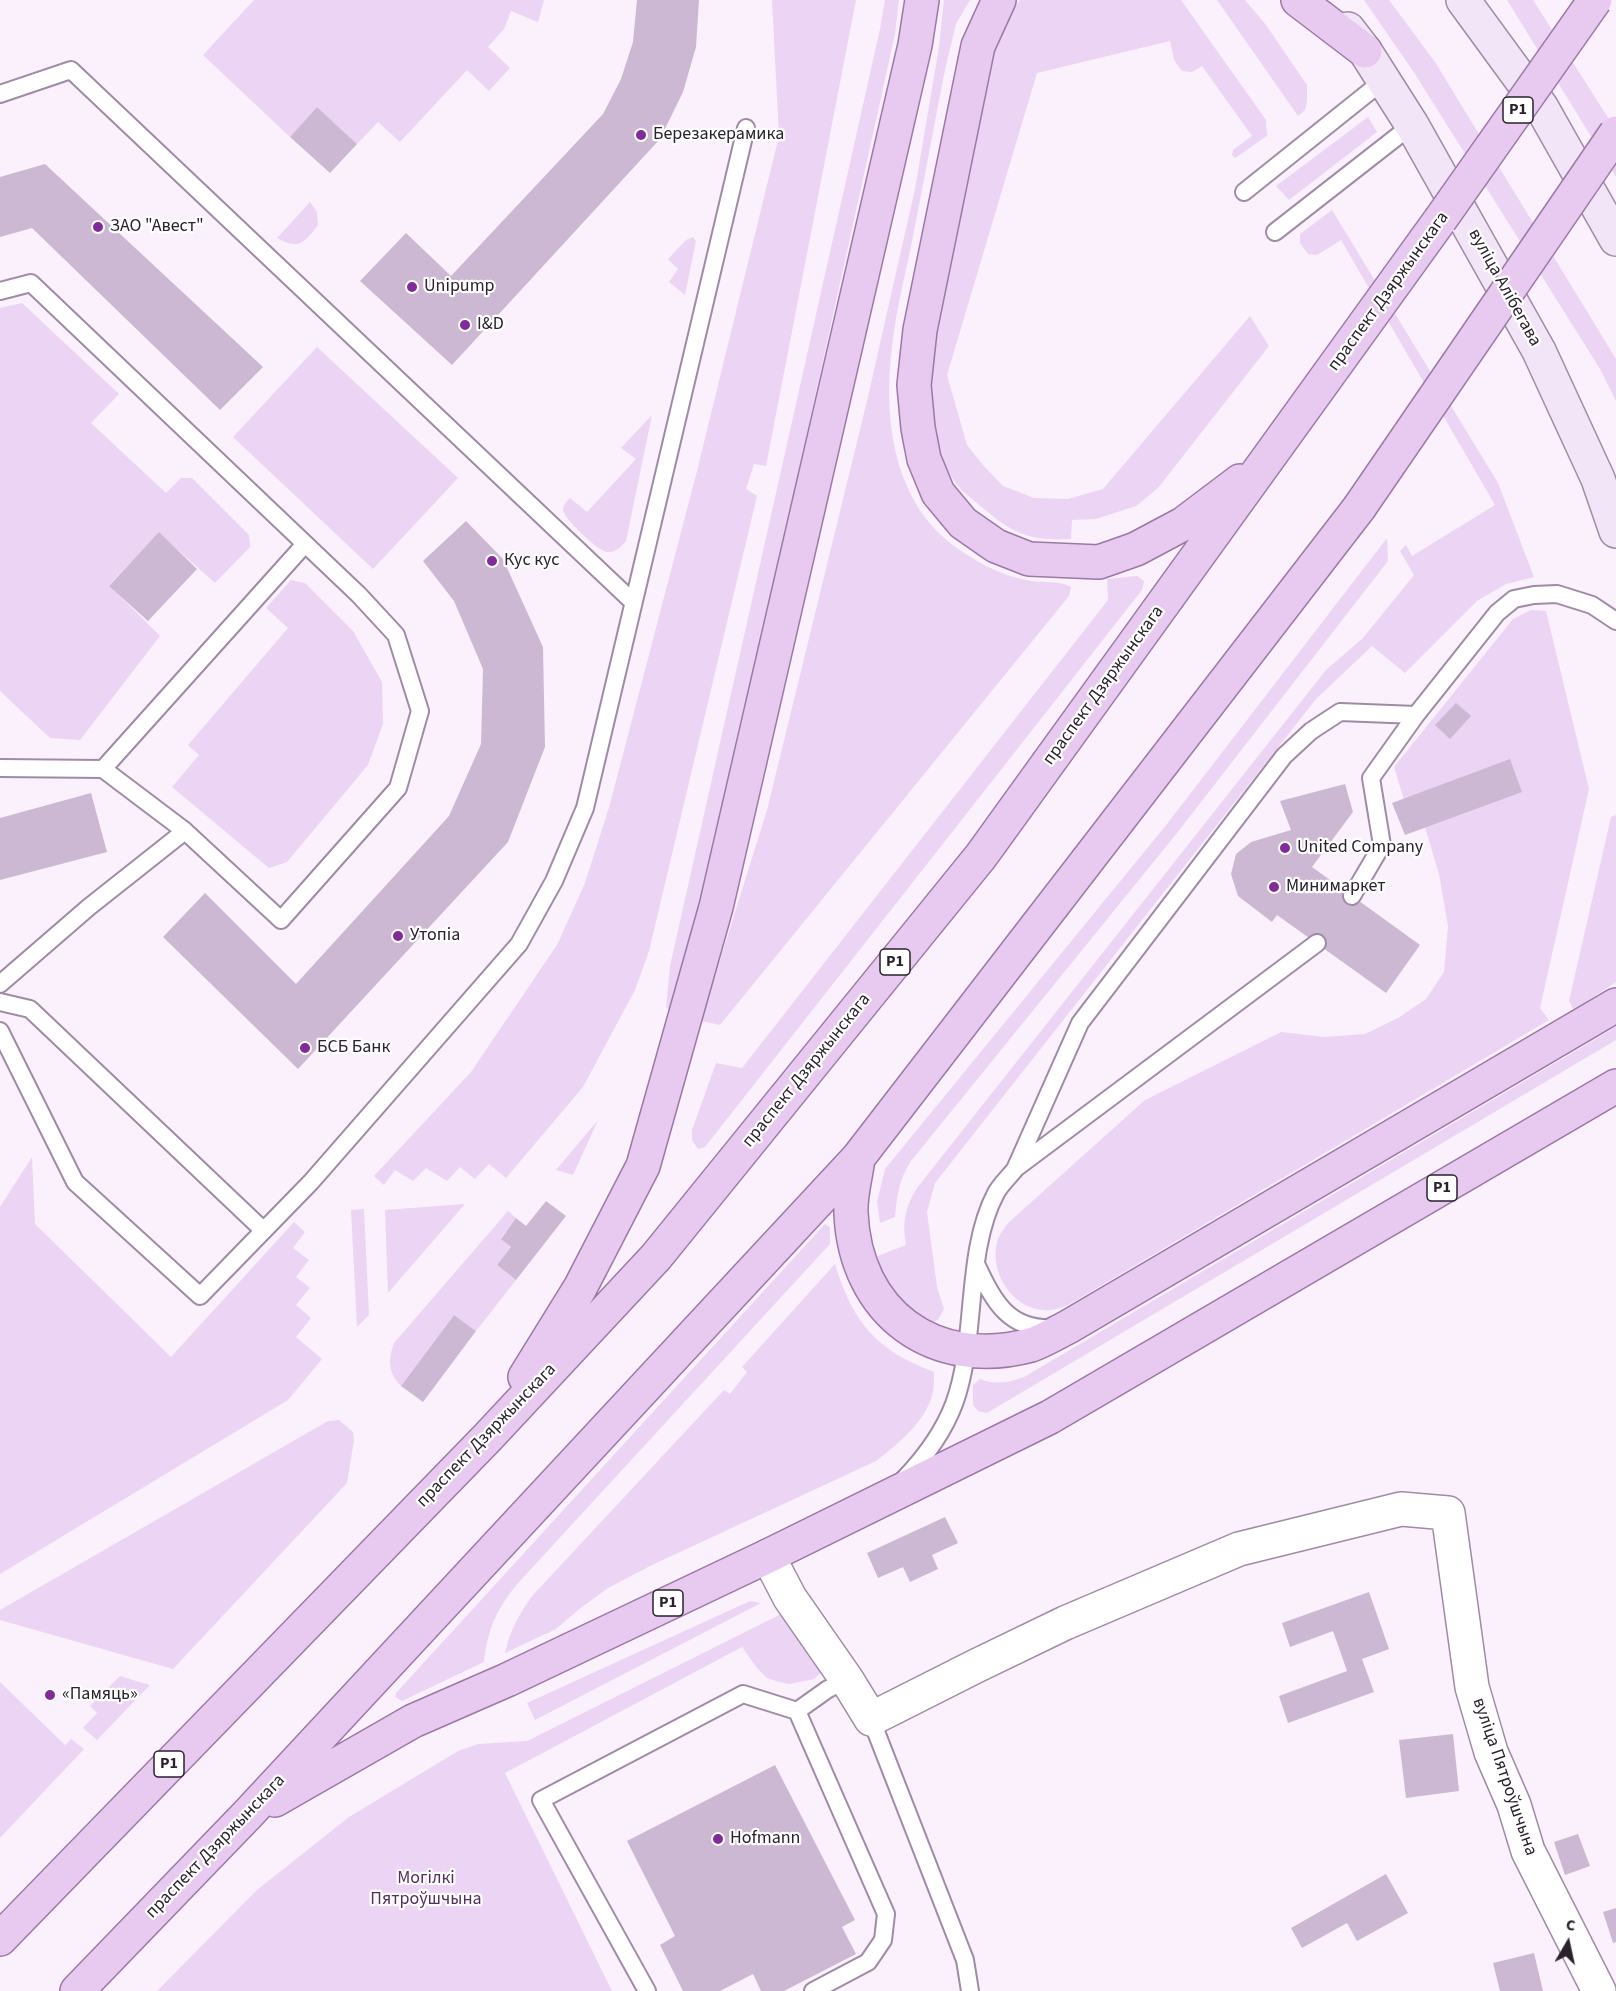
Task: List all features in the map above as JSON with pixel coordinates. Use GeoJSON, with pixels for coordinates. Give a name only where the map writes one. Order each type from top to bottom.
{"type":"FeatureCollection","features":[{"type":"Feature","properties":{"kind":"main road"},"geometry":{"type":"LineString","coordinates":[[488,1437],[579,1288],[643,1166],[716,907],[915,45],[922,0]]}},
{"type":"Feature","properties":{"kind":"main road"},"geometry":{"type":"LineString","coordinates":[[999,0],[978,46],[920,330],[914,384],[918,428],[924,459],[938,493],[963,523],[996,546],[1029,559],[1099,562],[1136,549],[1183,524],[1268,460]]}},
{"type":"Feature","properties":{"kind":"main road"},"geometry":{"type":"LineString","coordinates":[[1298,0],[1365,51]]}},
{"type":"Feature","properties":{"kind":"main road","name":"вуліца Алібегава"},"geometry":{"type":"LineString","coordinates":[[1325,0],[1365,51],[1412,125],[1539,351],[1598,479],[1616,531]]}},
{"type":"Feature","properties":{"kind":"main road","name":"Р1"},"geometry":{"type":"LineString","coordinates":[[1463,0],[1542,108],[1616,239]]}},
{"type":"Feature","properties":{"kind":"main road","name":"праспект Дзяржынскага"},"geometry":{"type":"LineString","coordinates":[[0,1939],[488,1437],[656,1257],[981,856],[1300,416],[1595,0]]}},
{"type":"Feature","properties":{"kind":"main road","name":"праспект Дзяржынскага"},"geometry":{"type":"LineString","coordinates":[[77,1991],[247,1815],[858,1158],[1359,508],[1616,133]]}},
{"type":"Feature","properties":{"kind":"main road"},"geometry":{"type":"LineString","coordinates":[[858,1158],[851,1212],[856,1248],[870,1286],[889,1313],[917,1334],[938,1344],[966,1351],[1002,1350],[1033,1344],[1068,1327],[1616,1005]]}},
{"type":"Feature","properties":{"kind":"main road","name":"Р1"},"geometry":{"type":"LineString","coordinates":[[247,1815],[413,1721],[507,1680],[768,1556],[1050,1418],[1616,1086]]}},
{"type":"Feature","properties":{"kind":"main road"},"geometry":{"type":"LineString","coordinates":[[1568,1114],[1616,1112]]}},
{"type":"Feature","properties":{"kind":"street","name":"вуліца Пятроўшчына"},"geometry":{"type":"LineString","coordinates":[[871,1719],[1065,1623],[1239,1549],[1401,1509],[1448,1513],[1472,1687],[1491,1752],[1514,1805],[1528,1851],[1599,1991]]}},
{"type":"Feature","properties":{"kind":"street"},"geometry":{"type":"LineString","coordinates":[[768,1556],[790,1598],[871,1719]]}},
{"type":"Feature","properties":{"kind":"lane"},"geometry":{"type":"LineString","coordinates":[[0,94],[71,69],[633,602]]}},
{"type":"Feature","properties":{"kind":"lane"},"geometry":{"type":"LineString","coordinates":[[1244,192],[1384,80]]}},
{"type":"Feature","properties":{"kind":"lane"},"geometry":{"type":"LineString","coordinates":[[1275,232],[1412,125]]}},
{"type":"Feature","properties":{"kind":"lane"},"geometry":{"type":"LineString","coordinates":[[0,1031],[75,1182],[200,1296],[311,1182],[519,944],[554,881],[585,808],[746,128]]}},
{"type":"Feature","properties":{"kind":"lane"},"geometry":{"type":"LineString","coordinates":[[0,291],[32,283],[359,595],[396,635],[420,711],[398,788],[281,920],[185,831],[103,768],[0,768]]}},
{"type":"Feature","properties":{"kind":"lane"},"geometry":{"type":"LineString","coordinates":[[103,768],[305,544]]}},
{"type":"Feature","properties":{"kind":"lane"},"geometry":{"type":"LineString","coordinates":[[1352,896],[1382,845],[1371,778],[1416,716],[1497,613],[1514,599],[1557,594],[1592,605],[1616,621]]}},
{"type":"Feature","properties":{"kind":"lane"},"geometry":{"type":"LineString","coordinates":[[1016,1168],[1080,1023],[1284,756],[1311,731],[1340,712],[1416,716]]}},
{"type":"Feature","properties":{"kind":"lane"},"geometry":{"type":"LineString","coordinates":[[0,984],[89,908],[185,831]]}},
{"type":"Feature","properties":{"kind":"lane"},"geometry":{"type":"LineString","coordinates":[[882,1501],[920,1463],[939,1437],[955,1402],[966,1351],[985,1219],[997,1191],[1016,1168],[1317,943]]}},
{"type":"Feature","properties":{"kind":"lane"},"geometry":{"type":"LineString","coordinates":[[0,1002],[30,1009],[263,1230]]}},
{"type":"Feature","properties":{"kind":"lane"},"geometry":{"type":"LineString","coordinates":[[977,1266],[992,1297],[1005,1313],[1024,1323],[1046,1328],[1068,1327]]}},
{"type":"Feature","properties":{"kind":"lane"},"geometry":{"type":"LineString","coordinates":[[797,1711],[828,1689],[847,1680]]}},
{"type":"Feature","properties":{"kind":"lane"},"geometry":{"type":"LineString","coordinates":[[647,1991],[541,1800],[743,1694],[797,1711],[886,1914],[883,1940],[868,1962],[813,1991]]}},
{"type":"Feature","properties":{"kind":"lane"},"geometry":{"type":"LineString","coordinates":[[871,1719],[964,1960],[970,1991]]}},
{"type":"Feature","properties":{"kind":"green space"},"geometry":{"type":"Polygon","coordinates":[[[254,0],[544,0],[538,22],[511,11],[504,29],[488,47],[510,68],[489,91],[467,70],[400,142],[378,122],[357,144],[317,107],[290,137],[203,55],[254,0]]]}},
{"type":"Feature","properties":{"kind":"green space"},"geometry":{"type":"Polygon","coordinates":[[[772,0],[856,0],[766,466],[754,464],[746,489],[757,496],[649,951],[635,990],[583,1087],[506,1178],[489,1164],[475,1179],[460,1167],[447,1181],[426,1168],[413,1181],[395,1170],[384,1185],[374,1176],[471,1072],[557,945],[585,883],[610,804],[697,471],[779,136],[772,0]]]}},
{"type":"Feature","properties":{"kind":"green space"},"geometry":{"type":"Polygon","coordinates":[[[885,0],[899,0],[895,34],[689,968],[675,1015],[666,1007],[670,966],[885,0]]]}},
{"type":"Feature","properties":{"kind":"green space"},"geometry":{"type":"Polygon","coordinates":[[[944,0],[970,0],[956,24],[946,65],[894,332],[889,402],[897,458],[906,484],[919,508],[935,529],[957,548],[1002,573],[1031,581],[1057,583],[1071,587],[1069,596],[720,1025],[701,1021],[767,810],[867,401],[915,189],[939,47],[944,0]]]}},
{"type":"Feature","properties":{"kind":"green space"},"geometry":{"type":"Polygon","coordinates":[[[1020,0],[1181,0],[1266,120],[1267,136],[1235,158],[1232,155],[1233,150],[1252,136],[1202,66],[1192,72],[1182,71],[1174,60],[1170,41],[1037,73],[947,375],[967,445],[983,465],[1003,486],[1034,498],[1068,499],[1103,489],[1250,316],[1269,346],[1158,488],[1136,506],[1096,519],[1072,520],[1071,539],[1044,539],[1013,530],[964,492],[950,475],[943,460],[932,411],[931,363],[986,67],[1008,16],[1020,0]]]}},
{"type":"Feature","properties":{"kind":"green space"},"geometry":{"type":"Polygon","coordinates":[[[1217,0],[1245,0],[1266,25],[1307,85],[1305,110],[1298,116],[1217,0]]]}},
{"type":"Feature","properties":{"kind":"green space"},"geometry":{"type":"Polygon","coordinates":[[[1364,0],[1389,0],[1435,62],[1616,359],[1616,401],[1600,369],[1415,74],[1364,0]]]}},
{"type":"Feature","properties":{"kind":"green space"},"geometry":{"type":"Polygon","coordinates":[[[1507,0],[1533,0],[1616,130],[1616,177],[1507,0]]]}},
{"type":"Feature","properties":{"kind":"green space"},"geometry":{"type":"Polygon","coordinates":[[[1368,117],[1377,132],[1289,200],[1276,186],[1368,117]]]}},
{"type":"Feature","properties":{"kind":"green space"},"geometry":{"type":"Polygon","coordinates":[[[310,202],[317,212],[318,225],[309,236],[296,244],[277,238],[310,202]]]}},
{"type":"Feature","properties":{"kind":"green space"},"geometry":{"type":"Polygon","coordinates":[[[1332,210],[1498,483],[1534,577],[1506,584],[1477,601],[1405,673],[1372,646],[1316,699],[935,1183],[927,1212],[937,1287],[944,1309],[938,1320],[928,1323],[885,1288],[875,1257],[906,1245],[904,1229],[906,1215],[917,1188],[1326,670],[1363,638],[1414,575],[1400,551],[1406,545],[1412,556],[1495,505],[1341,240],[1317,255],[1308,254],[1300,243],[1300,234],[1332,210]]]}},
{"type":"Feature","properties":{"kind":"green space"},"geometry":{"type":"Polygon","coordinates":[[[693,237],[696,241],[685,295],[669,282],[678,269],[668,259],[686,240],[693,237]]]}},
{"type":"Feature","properties":{"kind":"green space"},"geometry":{"type":"Polygon","coordinates":[[[22,303],[119,394],[91,423],[166,493],[181,478],[192,478],[249,535],[250,547],[215,583],[159,533],[109,585],[160,636],[80,740],[50,738],[0,691],[0,308],[22,303]]]}},
{"type":"Feature","properties":{"kind":"green space"},"geometry":{"type":"Polygon","coordinates":[[[317,347],[458,478],[373,569],[233,437],[317,347]]]}},
{"type":"Feature","properties":{"kind":"green space"},"geometry":{"type":"Polygon","coordinates":[[[652,415],[626,541],[615,551],[607,552],[596,546],[575,527],[565,514],[564,506],[570,498],[587,512],[636,459],[621,448],[652,415]]]}},
{"type":"Feature","properties":{"kind":"green space"},"geometry":{"type":"Polygon","coordinates":[[[1387,538],[1388,561],[1177,833],[911,1161],[899,1188],[895,1217],[880,1223],[877,1202],[885,1169],[1167,824],[1387,538]]]}},
{"type":"Feature","properties":{"kind":"green space"},"geometry":{"type":"Polygon","coordinates":[[[1137,576],[1144,581],[1142,590],[705,1147],[698,1149],[692,1140],[692,1130],[716,1063],[742,1068],[1108,600],[1107,579],[1137,576]]]}},
{"type":"Feature","properties":{"kind":"green space"},"geometry":{"type":"Polygon","coordinates":[[[291,580],[305,583],[353,631],[382,682],[383,724],[368,765],[287,862],[269,868],[172,787],[199,755],[188,745],[288,628],[266,608],[291,580]]]}},
{"type":"Feature","properties":{"kind":"green space"},"geometry":{"type":"Polygon","coordinates":[[[1531,610],[1546,611],[1589,789],[1540,1008],[1549,1020],[1070,1304],[1052,1310],[1039,1309],[1026,1305],[1016,1298],[1000,1277],[997,1265],[996,1252],[1002,1231],[1008,1223],[1145,1100],[1281,1032],[1324,1037],[1365,1034],[1398,1018],[1426,999],[1444,972],[1448,926],[1439,874],[1417,801],[1405,803],[1394,767],[1513,619],[1531,610]]]}},
{"type":"Feature","properties":{"kind":"green space"},"geometry":{"type":"Polygon","coordinates":[[[1616,815],[1616,982],[1574,1010],[1569,1001],[1611,817],[1616,815]]]}},
{"type":"Feature","properties":{"kind":"green space"},"geometry":{"type":"Polygon","coordinates":[[[1616,1027],[1616,1040],[987,1413],[978,1411],[973,1405],[973,1385],[980,1379],[1002,1382],[1024,1377],[1616,1027]]]}},
{"type":"Feature","properties":{"kind":"green space"},"geometry":{"type":"Polygon","coordinates":[[[598,1120],[573,1175],[556,1170],[598,1120]]]}},
{"type":"Feature","properties":{"kind":"green space"},"geometry":{"type":"Polygon","coordinates":[[[32,1157],[35,1224],[171,1357],[294,1222],[305,1232],[293,1248],[309,1260],[296,1277],[310,1288],[296,1305],[311,1318],[296,1337],[322,1359],[288,1400],[0,1574],[0,1207],[32,1157]]]}},
{"type":"Feature","properties":{"kind":"green space"},"geometry":{"type":"Polygon","coordinates":[[[465,1204],[388,1293],[385,1210],[465,1204]]]}},
{"type":"Feature","properties":{"kind":"green space"},"geometry":{"type":"Polygon","coordinates":[[[364,1209],[369,1315],[357,1327],[351,1210],[364,1209]]]}},
{"type":"Feature","properties":{"kind":"green space"},"geometry":{"type":"Polygon","coordinates":[[[508,1211],[516,1218],[501,1238],[511,1247],[497,1265],[516,1280],[476,1331],[454,1315],[401,1386],[390,1366],[394,1343],[508,1211]]]}},
{"type":"Feature","properties":{"kind":"green space"},"geometry":{"type":"Polygon","coordinates":[[[825,1224],[830,1227],[830,1244],[511,1592],[499,1610],[491,1629],[484,1662],[402,1701],[395,1697],[396,1693],[825,1224]]]}},
{"type":"Feature","properties":{"kind":"green space"},"geometry":{"type":"Polygon","coordinates":[[[835,1264],[850,1303],[870,1332],[897,1354],[934,1372],[932,1396],[917,1424],[876,1461],[652,1565],[608,1588],[556,1629],[505,1653],[516,1622],[533,1595],[724,1390],[730,1394],[747,1372],[742,1367],[835,1264]]]}},
{"type":"Feature","properties":{"kind":"green space"},"geometry":{"type":"Polygon","coordinates":[[[339,1420],[353,1432],[354,1440],[347,1483],[173,1669],[0,1620],[0,1610],[328,1421],[339,1420]]]}},
{"type":"Feature","properties":{"kind":"green space"},"geometry":{"type":"Polygon","coordinates":[[[750,1601],[761,1603],[535,1720],[527,1703],[750,1601]]]}},
{"type":"Feature","properties":{"kind":"green space","name":"Могілкі Пятроўшчына"},"geometry":{"type":"Polygon","coordinates":[[[783,1613],[826,1668],[814,1679],[790,1684],[767,1678],[742,1647],[505,1773],[612,1991],[157,1991],[257,1890],[349,1817],[458,1751],[478,1744],[527,1741],[783,1613]]]}},
{"type":"Feature","properties":{"kind":"green space"},"geometry":{"type":"Polygon","coordinates":[[[120,1676],[150,1685],[97,1740],[83,1728],[97,1713],[90,1706],[120,1676]]]}},
{"type":"Feature","properties":{"kind":"green space"},"geometry":{"type":"Polygon","coordinates":[[[0,1682],[65,1745],[71,1739],[84,1749],[0,1838],[0,1682]]]}},
{"type":"Feature","properties":{"kind":"building"},"geometry":{"type":"Polygon","coordinates":[[[637,0],[699,0],[696,47],[683,92],[660,139],[452,365],[360,281],[406,233],[451,276],[603,114],[621,79],[633,42],[637,0]]]}},
{"type":"Feature","properties":{"kind":"building"},"geometry":{"type":"Polygon","coordinates":[[[317,107],[357,144],[330,173],[290,137],[317,107]]]}},
{"type":"Feature","properties":{"kind":"building"},"geometry":{"type":"Polygon","coordinates":[[[45,164],[263,367],[220,410],[32,228],[0,237],[0,177],[45,164]]]}},
{"type":"Feature","properties":{"kind":"building"},"geometry":{"type":"Polygon","coordinates":[[[466,521],[503,559],[543,647],[545,747],[508,842],[298,1069],[163,937],[205,893],[296,984],[449,816],[481,744],[483,669],[454,601],[423,561],[466,521]]]}},
{"type":"Feature","properties":{"kind":"building"},"geometry":{"type":"Polygon","coordinates":[[[159,532],[197,569],[148,621],[109,586],[159,532]]]}},
{"type":"Feature","properties":{"kind":"building"},"geometry":{"type":"Polygon","coordinates":[[[1456,703],[1471,716],[1450,739],[1435,725],[1456,703]]]}},
{"type":"Feature","properties":{"kind":"building"},"geometry":{"type":"Polygon","coordinates":[[[1510,759],[1522,792],[1405,835],[1392,803],[1510,759]]]}},
{"type":"Feature","properties":{"kind":"building"},"geometry":{"type":"Polygon","coordinates":[[[1345,784],[1353,812],[1312,867],[1420,945],[1386,993],[1277,915],[1272,922],[1238,896],[1231,874],[1236,854],[1251,842],[1291,830],[1280,801],[1345,784]]]}},
{"type":"Feature","properties":{"kind":"building"},"geometry":{"type":"Polygon","coordinates":[[[91,793],[107,852],[0,880],[0,818],[91,793]]]}},
{"type":"Feature","properties":{"kind":"building"},"geometry":{"type":"Polygon","coordinates":[[[546,1201],[566,1216],[516,1280],[497,1265],[511,1247],[501,1239],[516,1218],[526,1226],[546,1201]]]}},
{"type":"Feature","properties":{"kind":"building"},"geometry":{"type":"Polygon","coordinates":[[[454,1315],[476,1331],[423,1402],[401,1386],[454,1315]]]}},
{"type":"Feature","properties":{"kind":"building"},"geometry":{"type":"Polygon","coordinates":[[[945,1517],[958,1543],[932,1555],[938,1569],[910,1582],[903,1567],[878,1578],[867,1553],[945,1517]]]}},
{"type":"Feature","properties":{"kind":"building"},"geometry":{"type":"Polygon","coordinates":[[[1369,1592],[1389,1649],[1362,1659],[1374,1692],[1288,1723],[1279,1696],[1347,1671],[1333,1631],[1290,1647],[1282,1623],[1369,1592]]]}},
{"type":"Feature","properties":{"kind":"building"},"geometry":{"type":"Polygon","coordinates":[[[1453,1734],[1459,1791],[1406,1798],[1399,1740],[1453,1734]]]}},
{"type":"Feature","properties":{"kind":"building"},"geometry":{"type":"Polygon","coordinates":[[[775,1765],[855,1920],[842,1927],[856,1954],[784,1991],[761,1991],[753,1974],[720,1991],[683,1991],[660,1945],[675,1936],[627,1841],[775,1765]]]}},
{"type":"Feature","properties":{"kind":"building"},"geometry":{"type":"Polygon","coordinates":[[[1578,1834],[1590,1866],[1565,1875],[1554,1842],[1578,1834]]]}},
{"type":"Feature","properties":{"kind":"building"},"geometry":{"type":"Polygon","coordinates":[[[1386,1874],[1408,1913],[1357,1941],[1347,1923],[1302,1948],[1291,1928],[1386,1874]]]}},
{"type":"Feature","properties":{"kind":"building"},"geometry":{"type":"Polygon","coordinates":[[[1616,1908],[1616,1942],[1613,1943],[1603,1912],[1616,1908]]]}},
{"type":"Feature","properties":{"kind":"building"},"geometry":{"type":"Polygon","coordinates":[[[1534,1953],[1543,1991],[1500,1991],[1493,1963],[1534,1953]]]}},
{"type":"Feature","properties":{"kind":"place","name":"Березакерамика"},"geometry":{"type":"Point","coordinates":[641,135]}},
{"type":"Feature","properties":{"kind":"place","name":"ЗАО \"Авест\""},"geometry":{"type":"Point","coordinates":[98,227]}},
{"type":"Feature","properties":{"kind":"place","name":"Unipump"},"geometry":{"type":"Point","coordinates":[412,287]}},
{"type":"Feature","properties":{"kind":"place","name":"I&D"},"geometry":{"type":"Point","coordinates":[465,325]}},
{"type":"Feature","properties":{"kind":"place","name":"Кус кус"},"geometry":{"type":"Point","coordinates":[492,561]}},
{"type":"Feature","properties":{"kind":"place","name":"United Company"},"geometry":{"type":"Point","coordinates":[1285,848]}},
{"type":"Feature","properties":{"kind":"place","name":"Минимаркет"},"geometry":{"type":"Point","coordinates":[1274,887]}},
{"type":"Feature","properties":{"kind":"place","name":"Утопiа"},"geometry":{"type":"Point","coordinates":[398,936]}},
{"type":"Feature","properties":{"kind":"place","name":"БСБ Банк"},"geometry":{"type":"Point","coordinates":[305,1048]}},
{"type":"Feature","properties":{"kind":"place","name":"«Памяць»"},"geometry":{"type":"Point","coordinates":[50,1695]}},
{"type":"Feature","properties":{"kind":"place","name":"Hofmann"},"geometry":{"type":"Point","coordinates":[718,1839]}}]}
